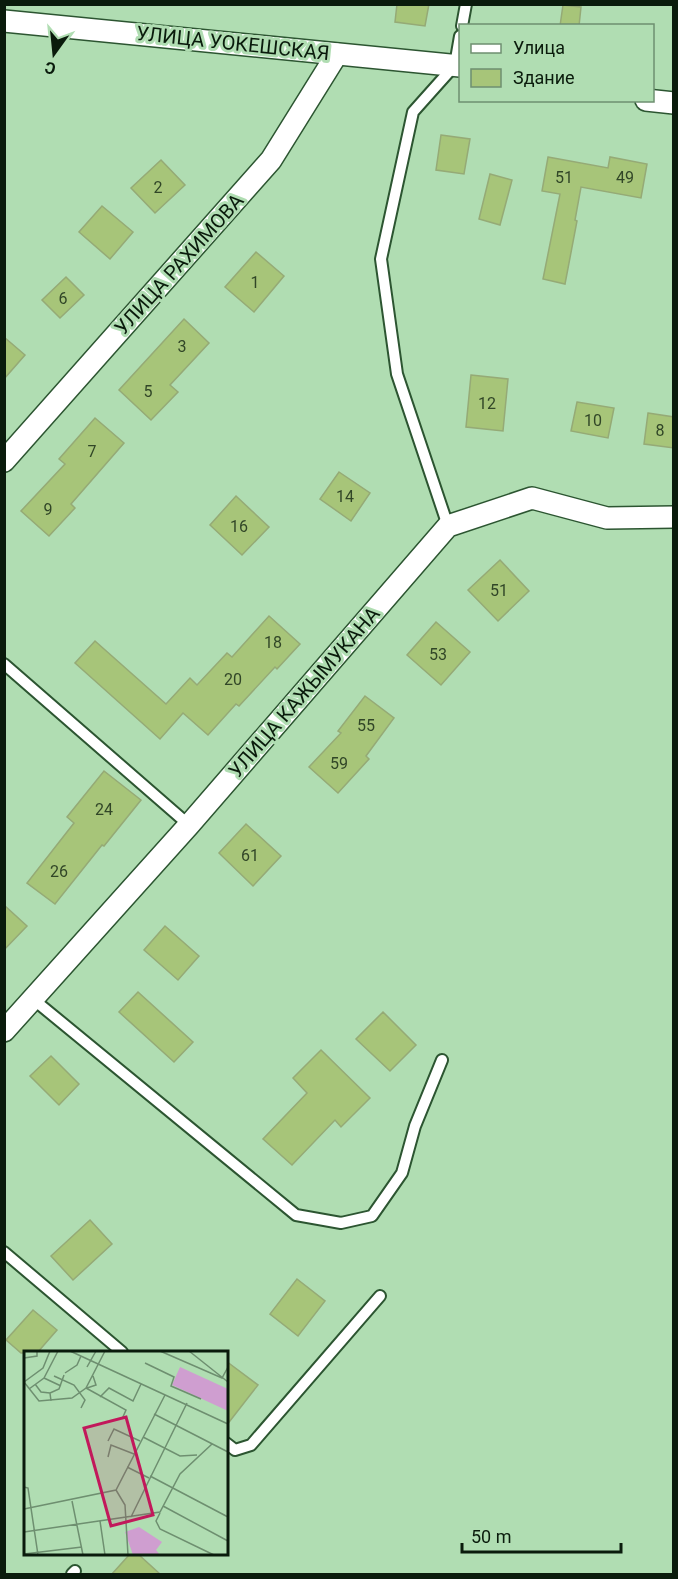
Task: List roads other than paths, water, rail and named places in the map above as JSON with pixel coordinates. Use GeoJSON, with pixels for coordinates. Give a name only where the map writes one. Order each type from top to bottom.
{"type":"FeatureCollection","features":[{"type":"Feature","properties":{"kind":"street","name":"УЛИЦА УОКЕШСКАЯ"},"geometry":{"type":"LineString","coordinates":[[4,21],[458,65]]}},
{"type":"Feature","properties":{"kind":"street","name":"УЛИЦА РАХИМОВА"},"geometry":{"type":"LineString","coordinates":[[4,461],[271,160],[337,54]]}},
{"type":"Feature","properties":{"kind":"street"},"geometry":{"type":"LineString","coordinates":[[654,101],[674,103]]}},
{"type":"Feature","properties":{"kind":"street"},"geometry":{"type":"LineString","coordinates":[[448,526],[532,498],[607,518],[674,517]]}},
{"type":"Feature","properties":{"kind":"street","name":"УЛИЦА КАЖЫМУКАНА"},"geometry":{"type":"LineString","coordinates":[[4,1031],[189,825],[448,526]]}},
{"type":"Feature","properties":{"kind":"lane"},"geometry":{"type":"LineString","coordinates":[[462,24],[466,4]]}},
{"type":"Feature","properties":{"kind":"lane"},"geometry":{"type":"LineString","coordinates":[[448,526],[397,374],[381,259],[413,112],[458,65]]}},
{"type":"Feature","properties":{"kind":"lane"},"geometry":{"type":"LineString","coordinates":[[4,664],[189,825]]}},
{"type":"Feature","properties":{"kind":"lane"},"geometry":{"type":"LineString","coordinates":[[33,999],[296,1215],[341,1223],[372,1216],[402,1173],[415,1126],[442,1060]]}},
{"type":"Feature","properties":{"kind":"lane"},"geometry":{"type":"LineString","coordinates":[[4,1252],[120,1351]]}},
{"type":"Feature","properties":{"kind":"lane"},"geometry":{"type":"LineString","coordinates":[[228,1445],[235,1450],[251,1445],[380,1296]]}}]}
